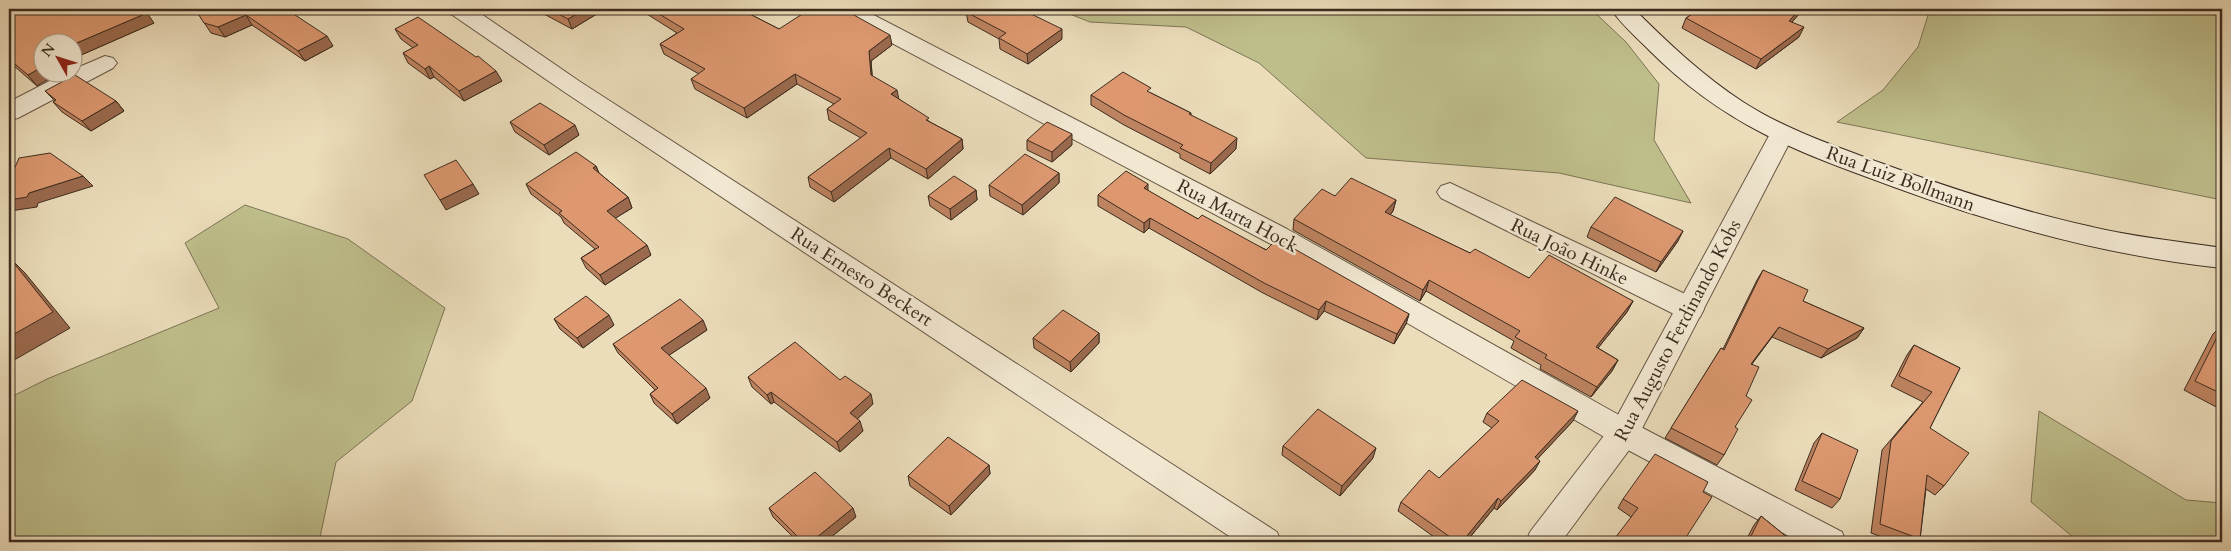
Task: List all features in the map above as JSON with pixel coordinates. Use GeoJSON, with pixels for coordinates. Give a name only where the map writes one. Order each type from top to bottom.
{"type":"FeatureCollection","features":[{"type":"Feature","properties":{"kind":"street","name":"Rua Ernesto Beckert"},"geometry":{"type":"LineString","coordinates":[[459,9],[571,86],[1265,542]]}},
{"type":"Feature","properties":{"kind":"street","name":"Rua Marta Hock"},"geometry":{"type":"LineString","coordinates":[[845,9],[1278,236],[1624,433],[1830,542]]}},
{"type":"Feature","properties":{"kind":"street","name":"Rua Luiz Bollmann"},"geometry":{"type":"LineString","coordinates":[[1622,9],[1671,58],[1708,90],[1746,116],[1782,134],[1908,183],[2025,220],[2123,243],[2222,258]]}},
{"type":"Feature","properties":{"kind":"street"},"geometry":{"type":"LineString","coordinates":[[9,112],[105,63]]}},
{"type":"Feature","properties":{"kind":"street","name":"Rua Augusto Ferdinando Kobs"},"geometry":{"type":"LineString","coordinates":[[1542,542],[1624,433],[1782,134]]}},
{"type":"Feature","properties":{"kind":"street","name":"Rua João Hinke"},"geometry":{"type":"LineString","coordinates":[[1450,192],[1690,309]]}},
{"type":"Feature","properties":{"kind":"green space"},"geometry":{"type":"Polygon","coordinates":[[[1057,9],[1591,9],[1626,42],[1659,84],[1654,140],[1691,203],[1559,173],[1366,158],[1259,63],[1186,27],[1090,22],[1057,9]]]}},
{"type":"Feature","properties":{"kind":"green space"},"geometry":{"type":"Polygon","coordinates":[[[1930,9],[2222,9],[2222,200],[1837,122],[1883,90],[1918,47],[1930,9]]]}},
{"type":"Feature","properties":{"kind":"green space"},"geometry":{"type":"Polygon","coordinates":[[[245,205],[348,239],[445,308],[412,401],[336,462],[319,542],[9,542],[9,398],[47,379],[219,308],[185,243],[245,205]]]}},
{"type":"Feature","properties":{"kind":"green space"},"geometry":{"type":"Polygon","coordinates":[[[2039,411],[2186,500],[2222,503],[2222,542],[2079,542],[2031,502],[2039,411]]]}},
{"type":"Feature","properties":{"kind":"building"},"geometry":{"type":"Polygon","coordinates":[[[9,9],[141,9],[147,13],[82,41],[82,32],[32,32],[32,73],[28,75],[9,59],[9,9]]]}},
{"type":"Feature","properties":{"kind":"building"},"geometry":{"type":"Polygon","coordinates":[[[195,9],[286,9],[327,36],[298,51],[246,15],[218,27],[204,23],[195,9]]]}},
{"type":"Feature","properties":{"kind":"building"},"geometry":{"type":"Polygon","coordinates":[[[549,9],[585,9],[568,19],[549,9]]]}},
{"type":"Feature","properties":{"kind":"building"},"geometry":{"type":"Polygon","coordinates":[[[651,9],[740,9],[779,29],[810,9],[843,9],[890,35],[869,51],[871,75],[897,90],[891,94],[929,118],[926,120],[962,139],[926,169],[889,148],[831,192],[808,177],[867,133],[827,109],[841,99],[795,74],[744,108],[691,79],[705,69],[660,44],[684,29],[651,9]]]}},
{"type":"Feature","properties":{"kind":"building"},"geometry":{"type":"Polygon","coordinates":[[[971,9],[1021,9],[1062,29],[1027,54],[999,38],[1006,33],[966,12],[971,9]]]}},
{"type":"Feature","properties":{"kind":"building"},"geometry":{"type":"Polygon","coordinates":[[[1700,9],[1800,9],[1789,21],[1804,27],[1761,59],[1686,18],[1700,9]]]}},
{"type":"Feature","properties":{"kind":"building"},"geometry":{"type":"Polygon","coordinates":[[[418,17],[476,57],[478,56],[496,71],[459,91],[429,66],[425,69],[403,53],[418,45],[395,29],[418,17]]]}},
{"type":"Feature","properties":{"kind":"building"},"geometry":{"type":"Polygon","coordinates":[[[1123,72],[1151,88],[1147,91],[1237,138],[1211,163],[1180,148],[1183,145],[1124,115],[1091,95],[1123,72]]]}},
{"type":"Feature","properties":{"kind":"building"},"geometry":{"type":"Polygon","coordinates":[[[82,79],[116,101],[82,121],[53,102],[56,100],[45,91],[62,82],[82,82],[82,79]]]}},
{"type":"Feature","properties":{"kind":"building"},"geometry":{"type":"Polygon","coordinates":[[[540,103],[575,125],[544,145],[510,122],[540,103]]]}},
{"type":"Feature","properties":{"kind":"building"},"geometry":{"type":"Polygon","coordinates":[[[1047,122],[1072,134],[1052,152],[1027,140],[1047,122]]]}},
{"type":"Feature","properties":{"kind":"building"},"geometry":{"type":"Polygon","coordinates":[[[576,152],[596,166],[593,168],[628,197],[607,211],[647,245],[600,275],[581,258],[599,247],[559,213],[562,211],[526,184],[576,152]]]}},
{"type":"Feature","properties":{"kind":"building"},"geometry":{"type":"Polygon","coordinates":[[[50,153],[83,176],[29,193],[27,197],[9,200],[9,181],[19,158],[50,153]]]}},
{"type":"Feature","properties":{"kind":"building"},"geometry":{"type":"Polygon","coordinates":[[[1025,154],[1059,173],[1022,205],[989,185],[1025,154]]]}},
{"type":"Feature","properties":{"kind":"building"},"geometry":{"type":"Polygon","coordinates":[[[456,160],[473,184],[440,200],[424,175],[456,160]]]}},
{"type":"Feature","properties":{"kind":"building"},"geometry":{"type":"Polygon","coordinates":[[[1126,171],[1148,184],[1144,188],[1198,219],[1202,215],[1266,250],[1277,239],[1409,314],[1397,334],[1326,301],[1319,310],[1264,283],[1150,218],[1144,223],[1098,195],[1126,171]]]}},
{"type":"Feature","properties":{"kind":"building"},"geometry":{"type":"Polygon","coordinates":[[[954,176],[976,190],[950,209],[928,196],[954,176]]]}},
{"type":"Feature","properties":{"kind":"building"},"geometry":{"type":"Polygon","coordinates":[[[1351,178],[1396,200],[1385,212],[1470,253],[1475,249],[1529,278],[1549,255],[1633,301],[1596,347],[1618,360],[1597,387],[1545,358],[1547,355],[1515,337],[1520,331],[1429,280],[1423,290],[1294,219],[1322,189],[1335,196],[1351,178]]]}},
{"type":"Feature","properties":{"kind":"building"},"geometry":{"type":"Polygon","coordinates":[[[1615,197],[1683,231],[1661,262],[1591,227],[1615,197]]]}},
{"type":"Feature","properties":{"kind":"building"},"geometry":{"type":"Polygon","coordinates":[[[9,257],[53,312],[9,337],[9,257]]]}},
{"type":"Feature","properties":{"kind":"building"},"geometry":{"type":"Polygon","coordinates":[[[1763,270],[1808,290],[1803,301],[1864,328],[1828,349],[1779,327],[1751,364],[1759,367],[1746,396],[1752,400],[1735,427],[1738,429],[1724,455],[1671,428],[1721,348],[1724,350],[1763,270]]]}},
{"type":"Feature","properties":{"kind":"building"},"geometry":{"type":"Polygon","coordinates":[[[586,296],[609,315],[577,338],[554,319],[586,296]]]}},
{"type":"Feature","properties":{"kind":"building"},"geometry":{"type":"Polygon","coordinates":[[[680,299],[703,320],[661,348],[706,388],[672,414],[650,394],[658,388],[613,344],[680,299]]]}},
{"type":"Feature","properties":{"kind":"building"},"geometry":{"type":"Polygon","coordinates":[[[1063,310],[1099,333],[1070,362],[1033,338],[1063,310]]]}},
{"type":"Feature","properties":{"kind":"building"},"geometry":{"type":"Polygon","coordinates":[[[2222,327],[2222,394],[2195,381],[2222,327]]]}},
{"type":"Feature","properties":{"kind":"building"},"geometry":{"type":"Polygon","coordinates":[[[795,342],[840,380],[845,376],[871,394],[850,413],[860,421],[837,442],[771,392],[767,395],[748,377],[795,342]]]}},
{"type":"Feature","properties":{"kind":"building"},"geometry":{"type":"Polygon","coordinates":[[[1914,345],[1960,368],[1930,428],[1969,453],[1944,486],[1927,475],[1920,539],[1880,524],[1891,441],[1932,392],[1899,376],[1914,345]]]}},
{"type":"Feature","properties":{"kind":"building"},"geometry":{"type":"Polygon","coordinates":[[[1522,380],[1578,411],[1535,457],[1540,461],[1501,501],[1498,498],[1462,542],[1457,542],[1401,502],[1429,470],[1439,478],[1499,421],[1487,413],[1522,380]]]}},
{"type":"Feature","properties":{"kind":"building"},"geometry":{"type":"Polygon","coordinates":[[[1318,409],[1376,448],[1342,486],[1283,446],[1318,409]]]}},
{"type":"Feature","properties":{"kind":"building"},"geometry":{"type":"Polygon","coordinates":[[[1822,433],[1858,450],[1840,499],[1802,481],[1822,433]]]}},
{"type":"Feature","properties":{"kind":"building"},"geometry":{"type":"Polygon","coordinates":[[[948,437],[989,465],[949,506],[908,476],[948,437]]]}},
{"type":"Feature","properties":{"kind":"building"},"geometry":{"type":"Polygon","coordinates":[[[1655,454],[1708,482],[1703,492],[1712,497],[1683,542],[1612,542],[1638,508],[1623,499],[1655,454]]]}},
{"type":"Feature","properties":{"kind":"building"},"geometry":{"type":"Polygon","coordinates":[[[815,472],[853,508],[811,542],[803,542],[769,508],[815,472]]]}},
{"type":"Feature","properties":{"kind":"building"},"geometry":{"type":"Polygon","coordinates":[[[1761,516],[1793,542],[1748,542],[1761,516]]]}}]}
